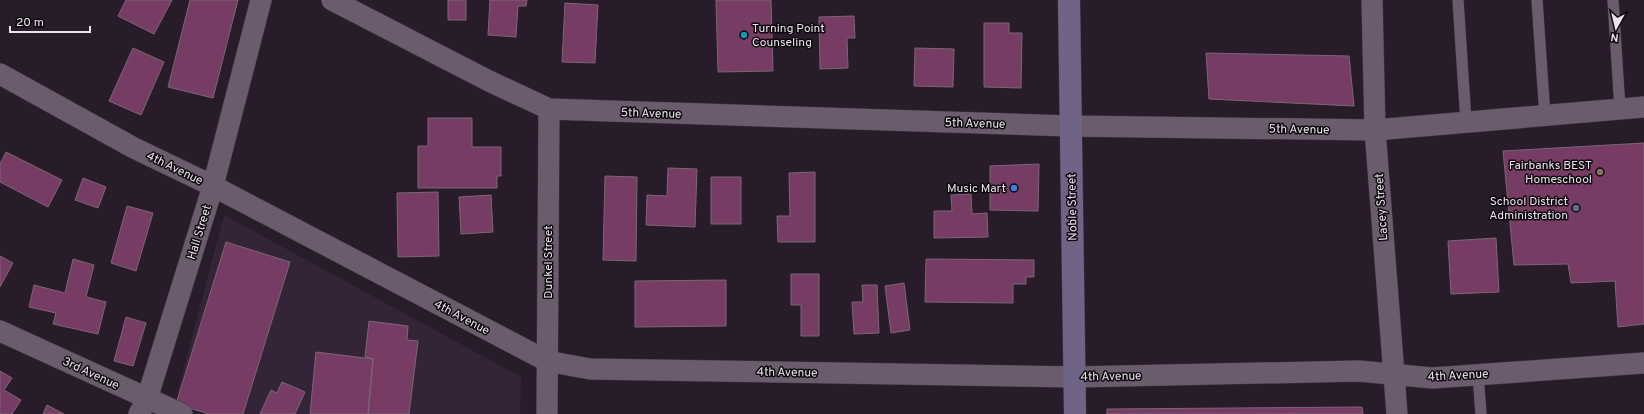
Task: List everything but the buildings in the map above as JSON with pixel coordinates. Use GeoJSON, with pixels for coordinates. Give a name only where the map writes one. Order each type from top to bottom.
{"type":"FeatureCollection","features":[{"type":"Feature","properties":{"kind":"street","name":"Hall Street"},"geometry":{"type":"LineString","coordinates":[[143,406],[213,186],[261,0]]}},
{"type":"Feature","properties":{"kind":"street","name":"5th Avenue"},"geometry":{"type":"LineString","coordinates":[[332,0],[489,82],[549,109],[1070,126],[1375,130],[1644,107]]}},
{"type":"Feature","properties":{"kind":"street","name":"Noble Street"},"geometry":{"type":"LineString","coordinates":[[1069,0],[1075,414]]}},
{"type":"Feature","properties":{"kind":"street","name":"Lacey Street"},"geometry":{"type":"LineString","coordinates":[[1372,0],[1375,130],[1397,414]]}},
{"type":"Feature","properties":{"kind":"street","name":"4th Avenue"},"geometry":{"type":"LineString","coordinates":[[0,74],[134,148],[213,186],[547,361],[590,369],[1075,377],[1359,370],[1432,378],[1644,363]]}},
{"type":"Feature","properties":{"kind":"street","name":"Dunkel Street"},"geometry":{"type":"LineString","coordinates":[[547,414],[549,109]]}},
{"type":"Feature","properties":{"kind":"street","name":"3rd Avenue"},"geometry":{"type":"LineString","coordinates":[[0,331],[143,406],[182,414]]}},
{"type":"Feature","properties":{"kind":"lane"},"geometry":{"type":"LineString","coordinates":[[1458,0],[1466,122]]}},
{"type":"Feature","properties":{"kind":"lane"},"geometry":{"type":"LineString","coordinates":[[1537,0],[1545,116]]}},
{"type":"Feature","properties":{"kind":"lane"},"geometry":{"type":"LineString","coordinates":[[1613,0],[1620,109]]}},
{"type":"Feature","properties":{"kind":"lane"},"geometry":{"type":"LineString","coordinates":[[1478,375],[1481,414]]}},
{"type":"Feature","properties":{"kind":"shaded area"},"geometry":{"type":"Polygon","coordinates":[[[224,215],[521,377],[520,414],[226,414],[177,394],[224,215]]]}},
{"type":"Feature","properties":{"kind":"place","name":"Turning Point Counseling"},"geometry":{"type":"Point","coordinates":[744,35]}},
{"type":"Feature","properties":{"kind":"place","name":"Fairbanks BEST Homeschool"},"geometry":{"type":"Point","coordinates":[1600,172]}},
{"type":"Feature","properties":{"kind":"place","name":"Music Mart"},"geometry":{"type":"Point","coordinates":[1014,188]}},
{"type":"Feature","properties":{"kind":"place","name":"School District Administration"},"geometry":{"type":"Point","coordinates":[1576,208]}}]}
